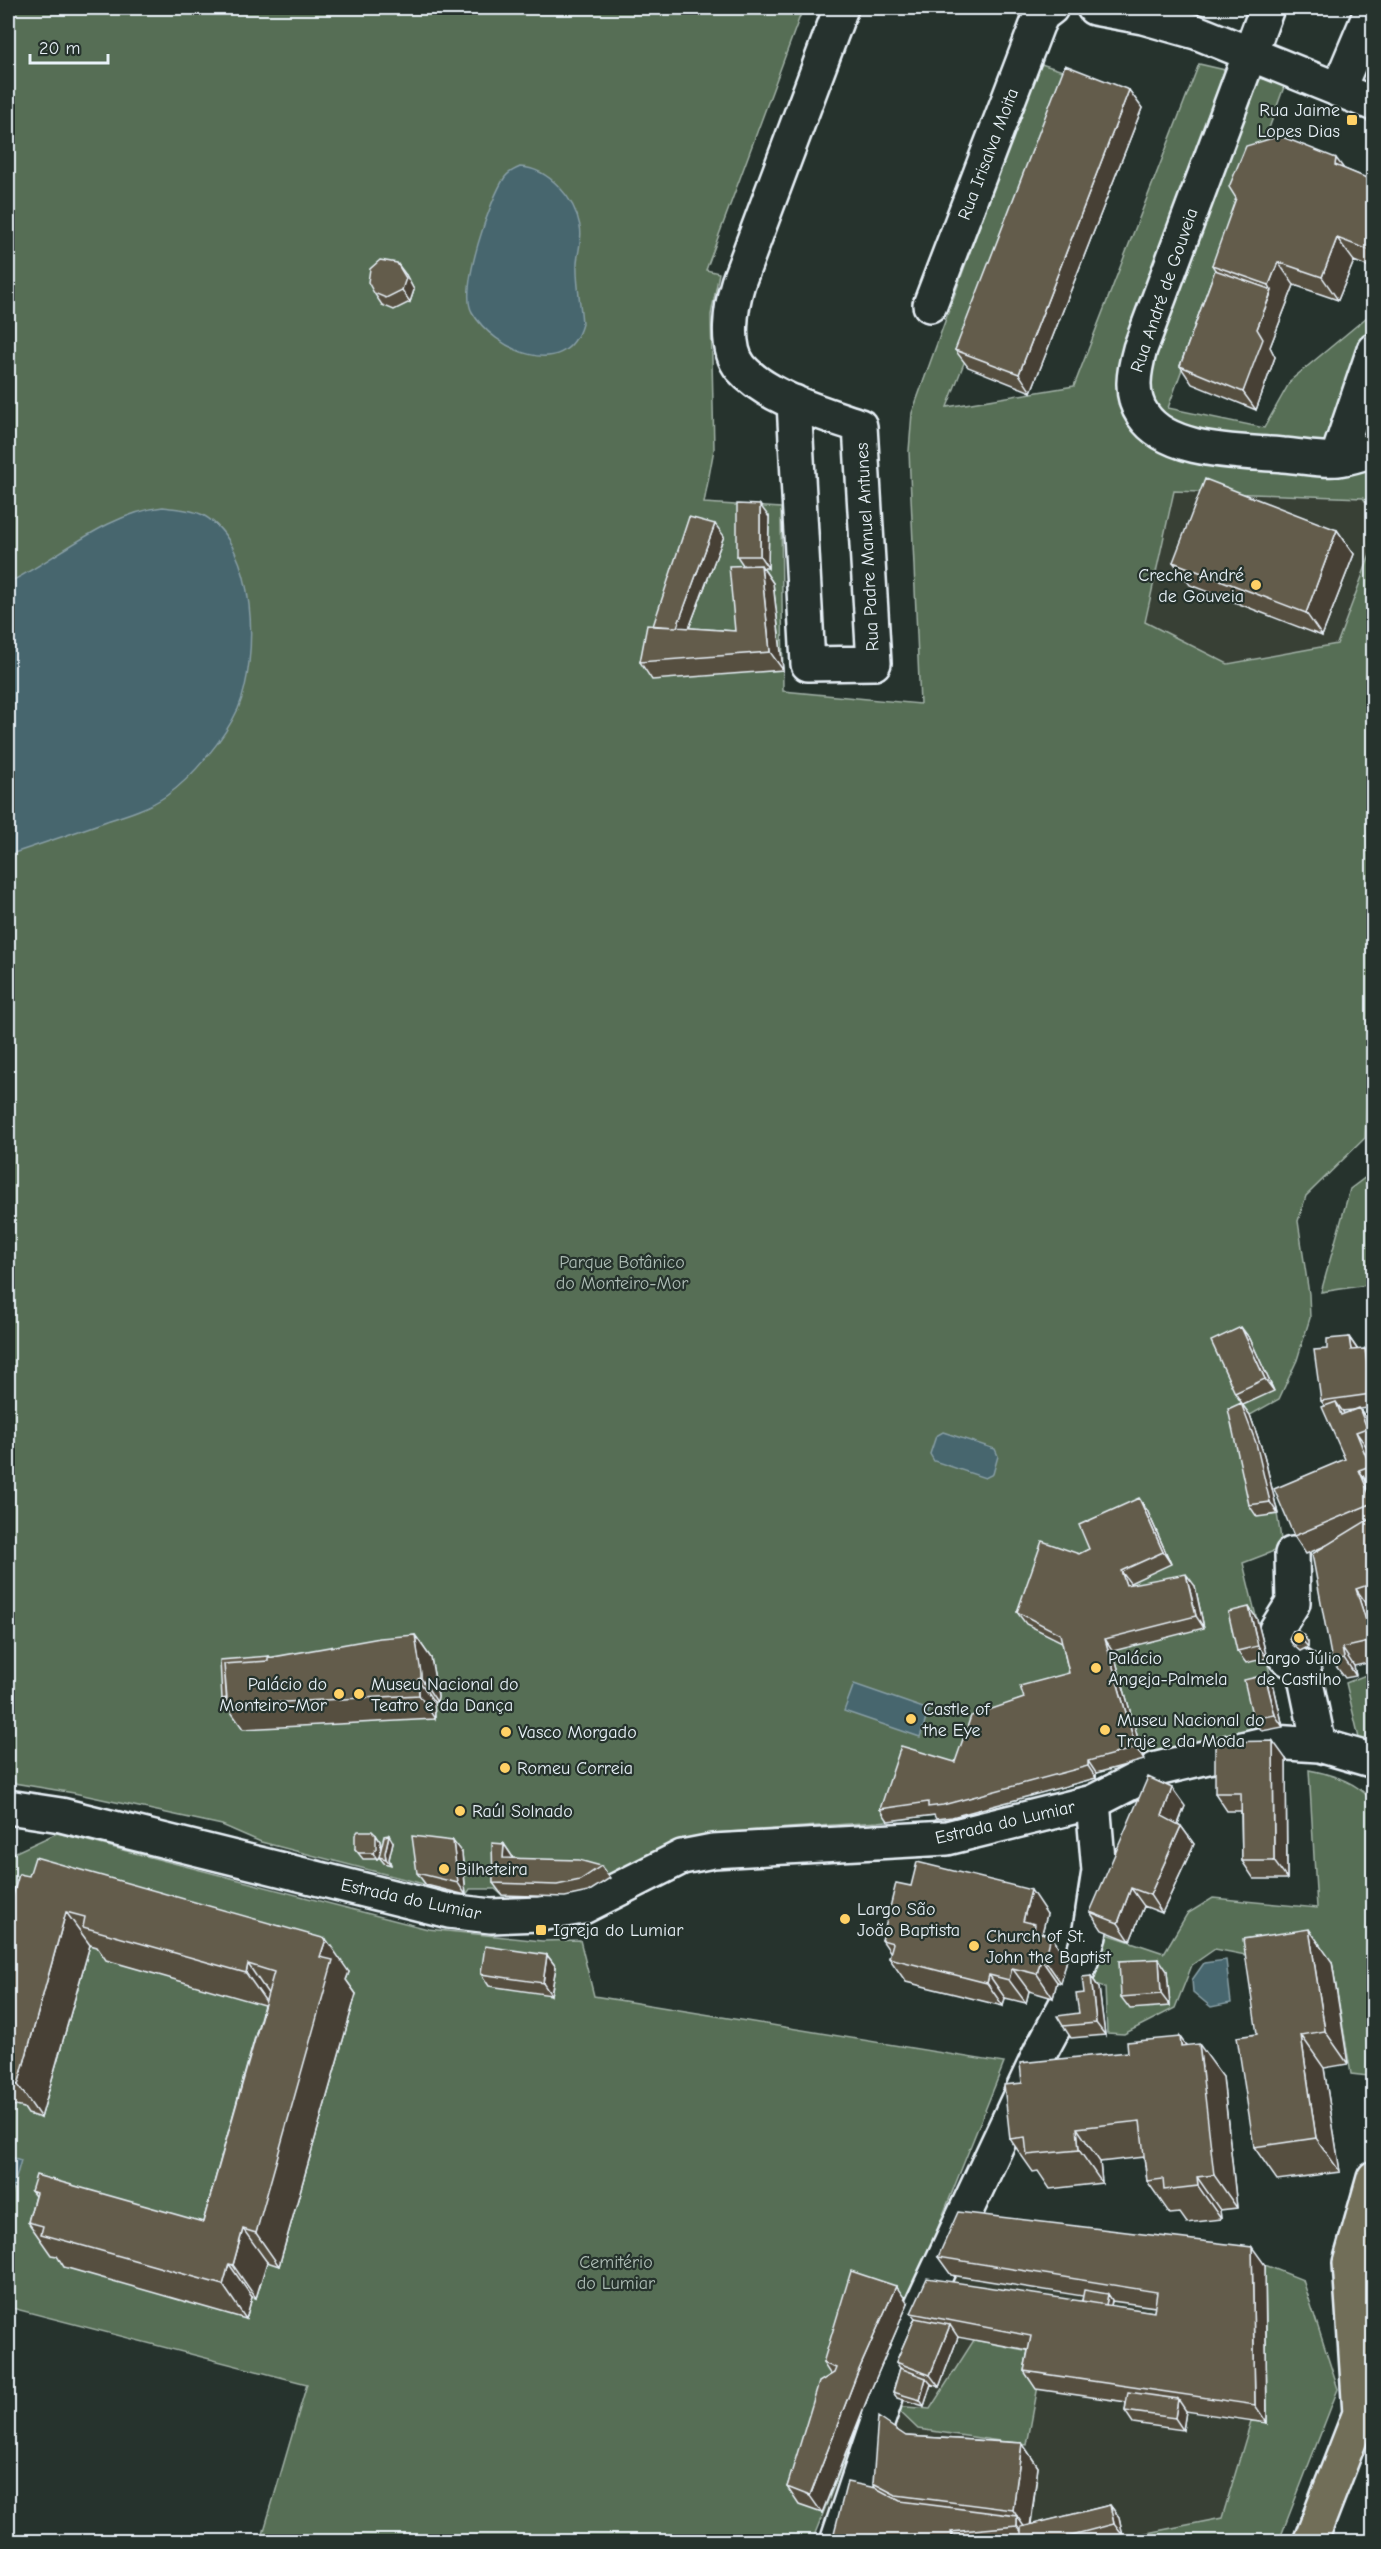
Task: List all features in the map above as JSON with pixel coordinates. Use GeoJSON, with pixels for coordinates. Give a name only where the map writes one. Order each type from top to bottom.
{"type":"FeatureCollection","features":[{"type":"Feature","properties":{"kind":"main road"},"geometry":{"type":"LineString","coordinates":[[1371,2190],[1366,2229],[1374,2258]]}},
{"type":"Feature","properties":{"kind":"main road"},"geometry":{"type":"LineString","coordinates":[[1360,2414],[1349,2270],[1352,2247],[1371,2190]]}},
{"type":"Feature","properties":{"kind":"main road"},"geometry":{"type":"LineString","coordinates":[[1310,2541],[1374,2380]]}},
{"type":"Feature","properties":{"kind":"street","name":"Rua Padre Manuel Antunes"},"geometry":{"type":"LineString","coordinates":[[794,402],[808,664],[874,663],[860,426],[794,402],[768,388],[740,367],[730,329],[730,314],[738,283],[841,8]]}},
{"type":"Feature","properties":{"kind":"street","name":"Rua Irisalva Moita"},"geometry":{"type":"LineString","coordinates":[[930,305],[1037,25],[1042,15],[1052,8]]}},
{"type":"Feature","properties":{"kind":"street"},"geometry":{"type":"LineString","coordinates":[[1094,8],[1173,25],[1374,104]]}},
{"type":"Feature","properties":{"kind":"street","name":"Rua André de Gouveia"},"geometry":{"type":"LineString","coordinates":[[1267,8],[1140,349],[1133,381],[1136,399],[1142,415],[1156,429],[1172,438],[1196,446],[1337,459],[1374,450]]}},
{"type":"Feature","properties":{"kind":"street"},"geometry":{"type":"LineString","coordinates":[[1338,90],[1370,14]]}},
{"type":"Feature","properties":{"kind":"street"},"geometry":{"type":"LineString","coordinates":[[1337,459],[1374,350]]}},
{"type":"Feature","properties":{"kind":"street"},"geometry":{"type":"LineString","coordinates":[[1303,1563],[1293,1603],[1279,1622],[1277,1639],[1285,1657],[1303,1668],[1318,1745]]}},
{"type":"Feature","properties":{"kind":"street","name":"Estrada do Lumiar"},"geometry":{"type":"LineString","coordinates":[[8,1807],[61,1815],[449,1911],[491,1916],[540,1914],[583,1907],[682,1857],[713,1851],[947,1838],[1093,1802],[1157,1769],[1272,1742],[1318,1745],[1369,1764]]}},
{"type":"Feature","properties":{"kind":"street"},"geometry":{"type":"LineString","coordinates":[[837,2541],[905,2341],[1052,2029],[1069,1999],[1089,1936],[1098,1870],[1093,1802]]}},
{"type":"Feature","properties":{"kind":"shaded area","name":"Creche André de Gouveia"},"geometry":{"type":"Polygon","coordinates":[[[1174,490],[1363,498],[1373,512],[1373,547],[1337,644],[1228,664],[1145,622],[1174,490]]]}},
{"type":"Feature","properties":{"kind":"shaded area"},"geometry":{"type":"Polygon","coordinates":[[[939,2223],[1265,2265],[1267,2423],[1251,2421],[1222,2518],[1102,2542],[853,2530],[820,2520],[939,2223]]]}},
{"type":"Feature","properties":{"kind":"green space","name":"Parque Botânico do Monteiro-Mor"},"geometry":{"type":"Polygon","coordinates":[[[8,8],[803,8],[706,270],[719,273],[711,315],[714,449],[704,503],[781,508],[783,691],[920,704],[909,451],[912,413],[1038,63],[1075,75],[947,407],[1074,386],[1199,64],[1285,84],[1168,408],[1264,428],[1291,380],[1373,312],[1373,512],[1363,498],[1174,491],[1145,622],[1228,664],[1337,644],[1373,547],[1374,967],[1365,1138],[1306,1196],[1298,1221],[1309,1294],[1310,1318],[1297,1360],[1279,1399],[1250,1415],[1270,1481],[1282,1548],[1243,1563],[1283,1727],[1096,1773],[1096,1778],[952,1817],[936,1819],[936,1815],[878,1822],[713,1833],[675,1844],[565,1897],[502,1895],[495,1889],[470,1889],[466,1895],[261,1842],[222,1825],[74,1793],[8,1782],[8,8]]]}},
{"type":"Feature","properties":{"kind":"green space"},"geometry":{"type":"Polygon","coordinates":[[[1366,1177],[1373,1284],[1321,1292],[1350,1189],[1366,1177]]]}},
{"type":"Feature","properties":{"kind":"green space"},"geometry":{"type":"Polygon","coordinates":[[[1373,1672],[1373,1740],[1359,1738],[1346,1683],[1373,1672]]]}},
{"type":"Feature","properties":{"kind":"green space"},"geometry":{"type":"Polygon","coordinates":[[[1309,1770],[1353,1785],[1373,1803],[1374,2048],[1368,2076],[1351,2074],[1332,1962],[1281,1962],[1215,1949],[1192,1965],[1175,2008],[1124,2034],[1107,2033],[1105,1987],[1083,1980],[1101,1932],[1164,1953],[1187,1914],[1213,1898],[1317,1908],[1309,1770]]]}},
{"type":"Feature","properties":{"kind":"green space","name":"Cemitério do Lumiar"},"geometry":{"type":"Polygon","coordinates":[[[57,1833],[428,1929],[542,1941],[580,1940],[594,1996],[1004,2063],[812,2541],[261,2541],[307,2384],[8,2307],[8,1840],[14,1853],[57,1833]]]}},
{"type":"Feature","properties":{"kind":"green space"},"geometry":{"type":"Polygon","coordinates":[[[1265,2265],[1303,2280],[1338,2389],[1279,2541],[1102,2542],[1222,2518],[1251,2421],[1267,2423],[1265,2265]]]}},
{"type":"Feature","properties":{"kind":"green space"},"geometry":{"type":"Polygon","coordinates":[[[974,2340],[1044,2354],[1027,2445],[918,2429],[894,2406],[930,2409],[974,2340]]]}},
{"type":"Feature","properties":{"kind":"water"},"geometry":{"type":"Polygon","coordinates":[[[520,167],[541,173],[559,187],[573,206],[581,231],[577,271],[582,324],[574,342],[561,352],[546,356],[529,354],[512,348],[496,338],[482,326],[472,312],[469,301],[473,265],[492,204],[505,177],[520,167]]]}},
{"type":"Feature","properties":{"kind":"water"},"geometry":{"type":"Polygon","coordinates":[[[163,507],[188,510],[203,515],[221,530],[235,551],[244,577],[251,633],[245,687],[238,709],[207,757],[176,788],[159,800],[130,814],[8,855],[8,583],[102,527],[142,511],[163,507]]]}},
{"type":"Feature","properties":{"kind":"water"},"geometry":{"type":"Polygon","coordinates":[[[943,1432],[995,1449],[998,1456],[993,1474],[985,1478],[934,1461],[930,1454],[936,1436],[943,1432]]]}},
{"type":"Feature","properties":{"kind":"water"},"geometry":{"type":"Polygon","coordinates":[[[854,1684],[929,1710],[920,1737],[844,1711],[854,1684]]]}},
{"type":"Feature","properties":{"kind":"water"},"geometry":{"type":"Polygon","coordinates":[[[1226,1960],[1231,2003],[1211,2007],[1193,1992],[1192,1980],[1204,1963],[1226,1960]]]}},
{"type":"Feature","properties":{"kind":"water"},"geometry":{"type":"Polygon","coordinates":[[[8,2156],[21,2160],[8,2207],[8,2156]]]}},
{"type":"Feature","properties":{"kind":"building"},"geometry":{"type":"Polygon","coordinates":[[[1065,65],[1129,90],[1019,374],[955,350],[1065,65]]]}},
{"type":"Feature","properties":{"kind":"building"},"geometry":{"type":"Polygon","coordinates":[[[1280,136],[1336,158],[1335,165],[1374,181],[1374,252],[1337,238],[1322,277],[1278,262],[1269,285],[1212,265],[1236,198],[1229,187],[1246,146],[1280,136]]]}},
{"type":"Feature","properties":{"kind":"building"},"geometry":{"type":"Polygon","coordinates":[[[380,260],[397,263],[406,278],[402,290],[386,298],[374,293],[368,282],[370,269],[380,260]]]}},
{"type":"Feature","properties":{"kind":"building"},"geometry":{"type":"Polygon","coordinates":[[[1215,270],[1272,290],[1257,329],[1263,339],[1243,392],[1180,366],[1215,270]]]}},
{"type":"Feature","properties":{"kind":"building"},"geometry":{"type":"Polygon","coordinates":[[[1205,479],[1337,530],[1306,613],[1173,562],[1205,479]]]}},
{"type":"Feature","properties":{"kind":"building"},"geometry":{"type":"Polygon","coordinates":[[[737,504],[760,505],[760,556],[737,556],[737,504]]]}},
{"type":"Feature","properties":{"kind":"building"},"geometry":{"type":"Polygon","coordinates":[[[689,517],[715,524],[677,627],[653,626],[689,517]]]}},
{"type":"Feature","properties":{"kind":"building"},"geometry":{"type":"Polygon","coordinates":[[[761,565],[770,652],[640,662],[647,625],[735,631],[729,566],[761,565]]]}},
{"type":"Feature","properties":{"kind":"building"},"geometry":{"type":"Polygon","coordinates":[[[1241,1327],[1265,1379],[1235,1393],[1211,1341],[1241,1327]]]}},
{"type":"Feature","properties":{"kind":"building"},"geometry":{"type":"Polygon","coordinates":[[[1349,1337],[1351,1350],[1365,1349],[1371,1394],[1321,1401],[1314,1350],[1327,1349],[1327,1339],[1349,1337]]]}},
{"type":"Feature","properties":{"kind":"building"},"geometry":{"type":"Polygon","coordinates":[[[1336,1402],[1341,1415],[1359,1408],[1367,1428],[1356,1432],[1370,1466],[1359,1470],[1373,1503],[1294,1536],[1274,1489],[1345,1459],[1322,1407],[1336,1402]]]}},
{"type":"Feature","properties":{"kind":"building"},"geometry":{"type":"Polygon","coordinates":[[[1241,1403],[1256,1443],[1270,1502],[1249,1505],[1228,1409],[1241,1403]]]}},
{"type":"Feature","properties":{"kind":"building","name":"Palácio Angeja-Palmela"},"geometry":{"type":"Polygon","coordinates":[[[1139,1498],[1163,1552],[1121,1571],[1126,1585],[1186,1574],[1196,1616],[1105,1639],[1136,1748],[1088,1761],[1088,1766],[943,1805],[928,1807],[928,1802],[880,1809],[901,1746],[955,1762],[971,1716],[1024,1698],[1020,1686],[1069,1673],[1060,1634],[1017,1612],[1042,1541],[1079,1554],[1089,1549],[1079,1525],[1139,1498]]]}},
{"type":"Feature","properties":{"kind":"building"},"geometry":{"type":"Polygon","coordinates":[[[1371,1518],[1374,1526],[1374,1583],[1356,1589],[1370,1633],[1374,1632],[1374,1683],[1368,1665],[1369,1642],[1342,1648],[1344,1658],[1332,1661],[1312,1554],[1371,1518]]]}},
{"type":"Feature","properties":{"kind":"building"},"geometry":{"type":"Polygon","coordinates":[[[1249,1607],[1258,1646],[1237,1651],[1228,1612],[1249,1607]]]}},
{"type":"Feature","properties":{"kind":"building"},"geometry":{"type":"Polygon","coordinates":[[[1297,1630],[1304,1636],[1303,1641],[1296,1645],[1289,1639],[1293,1631],[1297,1630]]]}},
{"type":"Feature","properties":{"kind":"building"},"geometry":{"type":"Polygon","coordinates":[[[415,1635],[421,1673],[421,1678],[418,1679],[419,1695],[227,1705],[224,1664],[268,1661],[268,1658],[380,1638],[415,1635]]]}},
{"type":"Feature","properties":{"kind":"building"},"geometry":{"type":"Polygon","coordinates":[[[269,1656],[268,1661],[224,1664],[227,1698],[222,1699],[220,1660],[269,1656]]]}},
{"type":"Feature","properties":{"kind":"building"},"geometry":{"type":"Polygon","coordinates":[[[1265,1675],[1275,1715],[1253,1719],[1244,1680],[1265,1675]]]}},
{"type":"Feature","properties":{"kind":"building"},"geometry":{"type":"Polygon","coordinates":[[[1273,1741],[1274,1861],[1242,1861],[1241,1793],[1215,1793],[1215,1742],[1273,1741]]]}},
{"type":"Feature","properties":{"kind":"building"},"geometry":{"type":"Polygon","coordinates":[[[1148,1777],[1172,1788],[1162,1816],[1181,1826],[1150,1895],[1131,1888],[1118,1923],[1090,1912],[1148,1777]]]}},
{"type":"Feature","properties":{"kind":"building"},"geometry":{"type":"Polygon","coordinates":[[[358,1831],[372,1831],[376,1835],[376,1849],[373,1853],[359,1853],[355,1849],[355,1835],[358,1831]]]}},
{"type":"Feature","properties":{"kind":"building"},"geometry":{"type":"Polygon","coordinates":[[[389,1835],[386,1859],[379,1857],[384,1836],[389,1835]]]}},
{"type":"Feature","properties":{"kind":"building"},"geometry":{"type":"Polygon","coordinates":[[[412,1836],[453,1841],[458,1883],[417,1873],[412,1836]]]}},
{"type":"Feature","properties":{"kind":"building"},"geometry":{"type":"Polygon","coordinates":[[[492,1843],[504,1844],[503,1858],[579,1860],[601,1866],[580,1880],[557,1885],[493,1883],[492,1843]]]}},
{"type":"Feature","properties":{"kind":"building"},"geometry":{"type":"Polygon","coordinates":[[[35,1857],[326,1939],[320,1957],[333,1960],[256,2233],[243,2229],[233,2265],[229,2264],[223,2285],[41,2234],[43,2226],[28,2222],[36,2193],[31,2191],[36,2175],[203,2222],[274,1972],[248,1964],[246,1973],[83,1927],[85,1917],[66,1912],[18,2085],[8,2082],[8,1913],[19,1874],[29,1876],[35,1857]]]}},
{"type":"Feature","properties":{"kind":"building","name":"Church of St. John the Baptist"},"geometry":{"type":"Polygon","coordinates":[[[917,1862],[1031,1890],[1023,1921],[1035,1924],[1034,1931],[1051,1936],[1045,1960],[1041,1959],[1037,1974],[1012,1968],[1009,1980],[989,1975],[987,1983],[889,1958],[893,1943],[882,1940],[896,1883],[911,1886],[917,1862]]]}},
{"type":"Feature","properties":{"kind":"building"},"geometry":{"type":"Polygon","coordinates":[[[1309,1929],[1325,2031],[1301,2035],[1316,2138],[1254,2147],[1237,2037],[1257,2034],[1243,1939],[1309,1929]]]}},
{"type":"Feature","properties":{"kind":"building"},"geometry":{"type":"Polygon","coordinates":[[[485,1946],[547,1955],[543,1983],[481,1974],[485,1946]]]}},
{"type":"Feature","properties":{"kind":"building"},"geometry":{"type":"Polygon","coordinates":[[[1159,1959],[1161,1994],[1121,1997],[1119,1961],[1159,1959]]]}},
{"type":"Feature","properties":{"kind":"building"},"geometry":{"type":"Polygon","coordinates":[[[1091,1976],[1096,2023],[1063,2026],[1057,2016],[1079,2013],[1076,1994],[1084,1993],[1082,1977],[1091,1976]]]}},
{"type":"Feature","properties":{"kind":"building"},"geometry":{"type":"Polygon","coordinates":[[[1180,2037],[1181,2046],[1199,2044],[1214,2175],[1197,2177],[1198,2186],[1164,2190],[1163,2179],[1147,2181],[1140,2121],[1077,2128],[1079,2150],[1027,2155],[1025,2137],[1010,2139],[1004,2085],[1022,2083],[1020,2063],[1128,2052],[1127,2042],[1180,2037]]]}},
{"type":"Feature","properties":{"kind":"building"},"geometry":{"type":"Polygon","coordinates":[[[958,2212],[1252,2247],[1255,2405],[1024,2371],[1031,2336],[911,2313],[927,2278],[1154,2312],[1157,2292],[938,2257],[958,2212]]]}},
{"type":"Feature","properties":{"kind":"building"},"geometry":{"type":"Polygon","coordinates":[[[851,2271],[896,2286],[857,2374],[810,2496],[787,2487],[819,2382],[834,2373],[836,2368],[823,2363],[851,2271]]]}},
{"type":"Feature","properties":{"kind":"building"},"geometry":{"type":"Polygon","coordinates":[[[1084,2290],[1108,2294],[1106,2305],[1082,2301],[1084,2290]]]}},
{"type":"Feature","properties":{"kind":"building"},"geometry":{"type":"Polygon","coordinates":[[[915,2318],[950,2325],[930,2375],[896,2362],[915,2318]]]}},
{"type":"Feature","properties":{"kind":"building"},"geometry":{"type":"Polygon","coordinates":[[[900,2368],[926,2378],[920,2400],[893,2392],[900,2368]]]}},
{"type":"Feature","properties":{"kind":"building"},"geometry":{"type":"Polygon","coordinates":[[[1128,2392],[1178,2399],[1175,2418],[1125,2411],[1128,2392]]]}},
{"type":"Feature","properties":{"kind":"building"},"geometry":{"type":"Polygon","coordinates":[[[878,2417],[906,2436],[1022,2443],[1013,2510],[896,2495],[873,2483],[878,2417]]]}},
{"type":"Feature","properties":{"kind":"building"},"geometry":{"type":"Polygon","coordinates":[[[847,2482],[876,2488],[900,2501],[1017,2516],[1017,2526],[951,2532],[953,2541],[832,2541],[847,2482]]]}},
{"type":"Feature","properties":{"kind":"building"},"geometry":{"type":"Polygon","coordinates":[[[1110,2505],[1114,2524],[1049,2541],[1021,2541],[1021,2527],[1110,2505]]]}},
{"type":"Feature","properties":{"kind":"place","name":"Rua Jaime Lopes Dias"},"geometry":{"type":"Point","coordinates":[1352,120]}},
{"type":"Feature","properties":{"kind":"place","name":"Creche André de Gouveia"},"geometry":{"type":"Point","coordinates":[1256,585]}},
{"type":"Feature","properties":{"kind":"place","name":"Largo Júlio de Castilho"},"geometry":{"type":"Point","coordinates":[1299,1638]}},
{"type":"Feature","properties":{"kind":"place","name":"Palácio Angeja-Palmela"},"geometry":{"type":"Point","coordinates":[1096,1668]}},
{"type":"Feature","properties":{"kind":"place","name":"Palácio do Monteiro-Mor"},"geometry":{"type":"Point","coordinates":[339,1694]}},
{"type":"Feature","properties":{"kind":"place","name":"Museu Nacional do Teatro e da Dança"},"geometry":{"type":"Point","coordinates":[359,1694]}},
{"type":"Feature","properties":{"kind":"place","name":"Castle of the Eye"},"geometry":{"type":"Point","coordinates":[911,1719]}},
{"type":"Feature","properties":{"kind":"place","name":"Museu Nacional do Traje e da Moda"},"geometry":{"type":"Point","coordinates":[1105,1730]}},
{"type":"Feature","properties":{"kind":"place","name":"Vasco Morgado"},"geometry":{"type":"Point","coordinates":[506,1732]}},
{"type":"Feature","properties":{"kind":"place","name":"Romeu Correia"},"geometry":{"type":"Point","coordinates":[505,1768]}},
{"type":"Feature","properties":{"kind":"place","name":"Raúl Solnado"},"geometry":{"type":"Point","coordinates":[460,1811]}},
{"type":"Feature","properties":{"kind":"place","name":"Bilheteira"},"geometry":{"type":"Point","coordinates":[444,1869]}},
{"type":"Feature","properties":{"kind":"place","name":"Largo São João Baptista"},"geometry":{"type":"Point","coordinates":[845,1919]}},
{"type":"Feature","properties":{"kind":"place","name":"Igreja do Lumiar"},"geometry":{"type":"Point","coordinates":[541,1930]}},
{"type":"Feature","properties":{"kind":"place","name":"Church of St. John the Baptist"},"geometry":{"type":"Point","coordinates":[974,1946]}}]}
